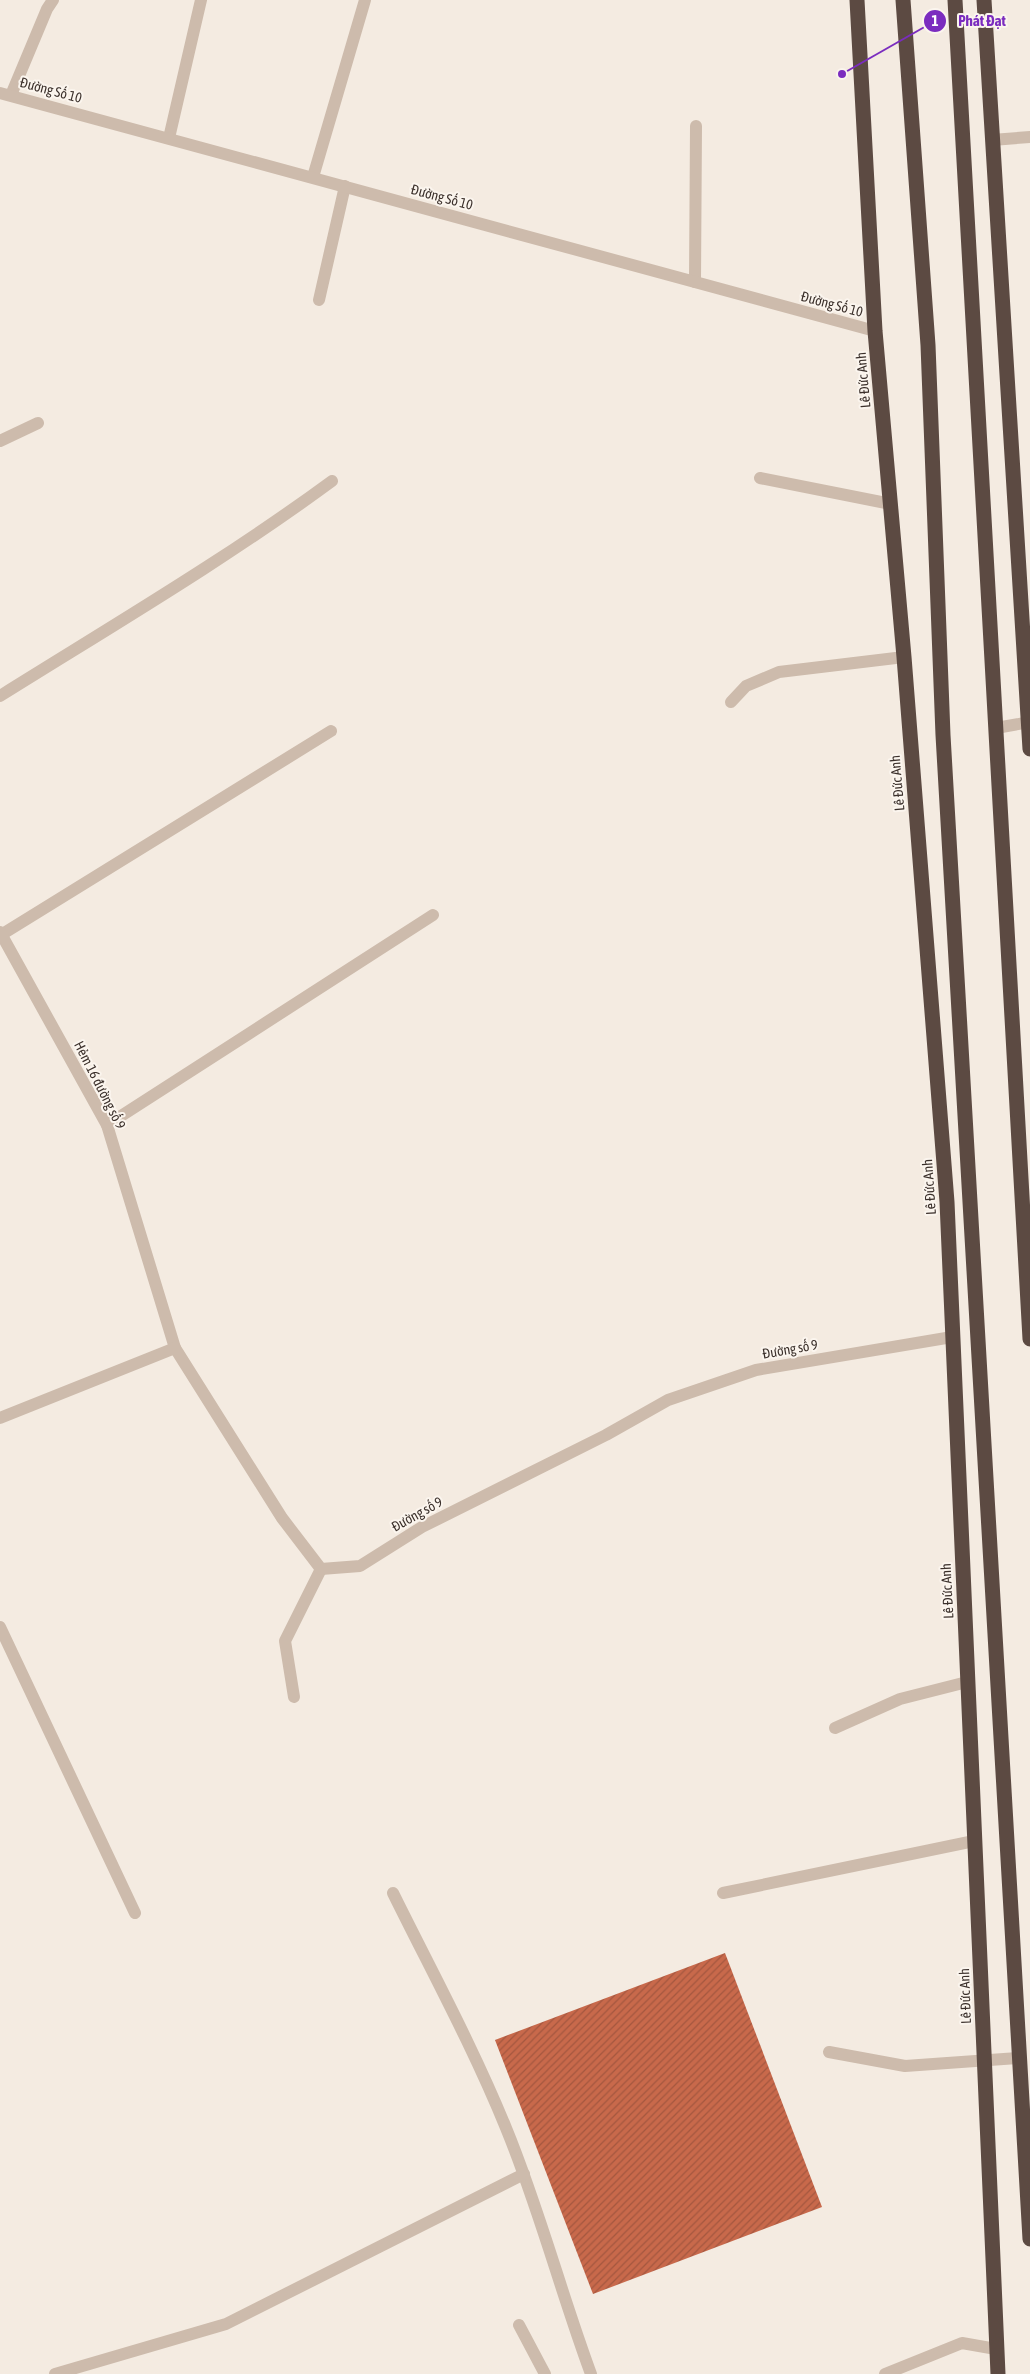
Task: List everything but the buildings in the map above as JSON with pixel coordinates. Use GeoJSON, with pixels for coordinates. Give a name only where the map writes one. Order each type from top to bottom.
{"type":"FeatureCollection","features":[{"type":"Feature","properties":{"kind":"highway","name":"Lê Đức Anh"},"geometry":{"type":"LineString","coordinates":[[857,0],[875,332],[904,658],[947,1202],[998,2374]]}},
{"type":"Feature","properties":{"kind":"highway"},"geometry":{"type":"LineString","coordinates":[[903,0],[928,345],[944,744],[1018,2058],[1030,2239]]}},
{"type":"Feature","properties":{"kind":"highway"},"geometry":{"type":"LineString","coordinates":[[955,0],[1030,1339]]}},
{"type":"Feature","properties":{"kind":"highway"},"geometry":{"type":"LineString","coordinates":[[984,0],[1030,749]]}},
{"type":"Feature","properties":{"kind":"street"},"geometry":{"type":"LineString","coordinates":[[5,94],[46,9],[53,0]]}},
{"type":"Feature","properties":{"kind":"street"},"geometry":{"type":"LineString","coordinates":[[169,138],[201,0]]}},
{"type":"Feature","properties":{"kind":"street"},"geometry":{"type":"LineString","coordinates":[[313,177],[365,0]]}},
{"type":"Feature","properties":{"kind":"street","name":"Đường Số 10"},"geometry":{"type":"LineString","coordinates":[[5,94],[875,332]]}},
{"type":"Feature","properties":{"kind":"street"},"geometry":{"type":"LineString","coordinates":[[696,126],[696,282]]}},
{"type":"Feature","properties":{"kind":"street"},"geometry":{"type":"LineString","coordinates":[[992,140],[1030,137]]}},
{"type":"Feature","properties":{"kind":"street"},"geometry":{"type":"LineString","coordinates":[[319,300],[345,186]]}},
{"type":"Feature","properties":{"kind":"street"},"geometry":{"type":"LineString","coordinates":[[0,441],[38,423]]}},
{"type":"Feature","properties":{"kind":"street"},"geometry":{"type":"LineString","coordinates":[[760,478],[891,504]]}},
{"type":"Feature","properties":{"kind":"street"},"geometry":{"type":"LineString","coordinates":[[0,696],[227,554],[279,520],[332,481]]}},
{"type":"Feature","properties":{"kind":"street"},"geometry":{"type":"LineString","coordinates":[[731,702],[746,686],[779,672],[904,658]]}},
{"type":"Feature","properties":{"kind":"street"},"geometry":{"type":"LineString","coordinates":[[996,728],[1029,722]]}},
{"type":"Feature","properties":{"kind":"street"},"geometry":{"type":"LineString","coordinates":[[0,934],[331,730]]}},
{"type":"Feature","properties":{"kind":"street"},"geometry":{"type":"LineString","coordinates":[[107,1124],[433,915]]}},
{"type":"Feature","properties":{"kind":"street","name":"Hẻm 16 đường số 9"},"geometry":{"type":"LineString","coordinates":[[0,934],[107,1124],[175,1348]]}},
{"type":"Feature","properties":{"kind":"street","name":"Đường số 9"},"geometry":{"type":"LineString","coordinates":[[321,1569],[360,1566],[422,1527],[606,1435],[668,1400],[756,1370],[952,1337]]}},
{"type":"Feature","properties":{"kind":"street"},"geometry":{"type":"LineString","coordinates":[[0,1418],[175,1348],[282,1518],[321,1569],[285,1641],[294,1697]]}},
{"type":"Feature","properties":{"kind":"street"},"geometry":{"type":"LineString","coordinates":[[0,1627],[135,1913]]}},
{"type":"Feature","properties":{"kind":"street"},"geometry":{"type":"LineString","coordinates":[[835,1728],[900,1699],[967,1682]]}},
{"type":"Feature","properties":{"kind":"street"},"geometry":{"type":"LineString","coordinates":[[723,1892],[974,1841]]}},
{"type":"Feature","properties":{"kind":"street"},"geometry":{"type":"LineString","coordinates":[[393,1893],[482,2073],[524,2174],[591,2374]]}},
{"type":"Feature","properties":{"kind":"street"},"geometry":{"type":"LineString","coordinates":[[829,2052],[906,2066],[984,2062],[1018,2058]]}},
{"type":"Feature","properties":{"kind":"street"},"geometry":{"type":"LineString","coordinates":[[55,2374],[226,2324],[524,2174]]}},
{"type":"Feature","properties":{"kind":"street"},"geometry":{"type":"LineString","coordinates":[[519,2325],[545,2374]]}},
{"type":"Feature","properties":{"kind":"street"},"geometry":{"type":"LineString","coordinates":[[885,2374],[962,2343],[996,2349]]}},
{"type":"Feature","properties":{"kind":"place","name":"Phát Đạt"},"geometry":{"type":"Point","coordinates":[842,74]}}]}
